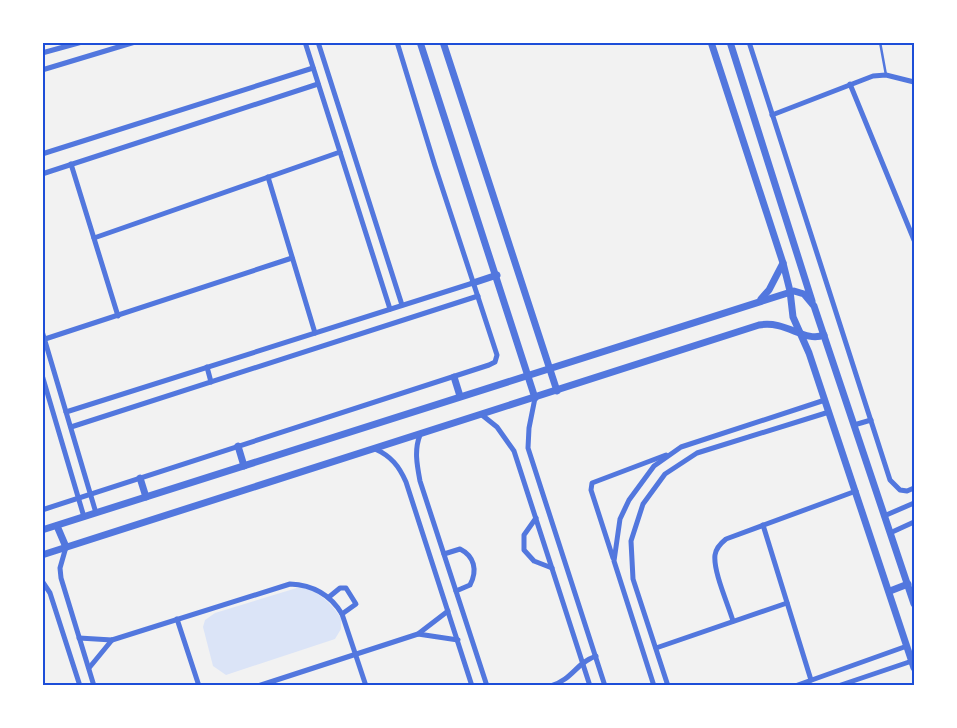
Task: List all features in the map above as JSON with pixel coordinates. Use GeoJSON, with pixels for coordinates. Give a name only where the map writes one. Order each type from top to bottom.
{"type":"FeatureCollection","features":[{"type":"Feature","properties":{"kind":"street"},"geometry":{"type":"LineString","coordinates":[[42,53],[82,42]]}},
{"type":"Feature","properties":{"kind":"street"},"geometry":{"type":"LineString","coordinates":[[42,70],[136,42]]}},
{"type":"Feature","properties":{"kind":"street"},"geometry":{"type":"LineString","coordinates":[[305,42],[390,309]]}},
{"type":"Feature","properties":{"kind":"street"},"geometry":{"type":"LineString","coordinates":[[318,42],[402,305]]}},
{"type":"Feature","properties":{"kind":"street"},"geometry":{"type":"LineString","coordinates":[[42,510],[492,364],[497,357],[397,42]]}},
{"type":"Feature","properties":{"kind":"street"},"geometry":{"type":"LineString","coordinates":[[420,42],[497,275],[535,398],[530,418],[528,448],[605,686]]}},
{"type":"Feature","properties":{"kind":"street"},"geometry":{"type":"LineString","coordinates":[[443,42],[557,391]]}},
{"type":"Feature","properties":{"kind":"street"},"geometry":{"type":"LineString","coordinates":[[711,42],[783,263],[790,291],[791,308],[825,400],[913,664],[838,686]]}},
{"type":"Feature","properties":{"kind":"street"},"geometry":{"type":"LineString","coordinates":[[730,42],[812,301],[914,604]]}},
{"type":"Feature","properties":{"kind":"street"},"geometry":{"type":"LineString","coordinates":[[749,42],[894,486],[907,491],[914,488]]}},
{"type":"Feature","properties":{"kind":"street"},"geometry":{"type":"LineString","coordinates":[[42,154],[313,68]]}},
{"type":"Feature","properties":{"kind":"street"},"geometry":{"type":"LineString","coordinates":[[772,115],[850,84],[886,75],[914,82]]}},
{"type":"Feature","properties":{"kind":"street"},"geometry":{"type":"LineString","coordinates":[[42,174],[318,84]]}},
{"type":"Feature","properties":{"kind":"street"},"geometry":{"type":"LineString","coordinates":[[850,84],[914,240]]}},
{"type":"Feature","properties":{"kind":"street"},"geometry":{"type":"LineString","coordinates":[[328,114],[340,110]]}},
{"type":"Feature","properties":{"kind":"street"},"geometry":{"type":"LineString","coordinates":[[94,238],[340,152]]}},
{"type":"Feature","properties":{"kind":"street"},"geometry":{"type":"LineString","coordinates":[[71,164],[118,316]]}},
{"type":"Feature","properties":{"kind":"street"},"geometry":{"type":"LineString","coordinates":[[268,178],[315,333]]}},
{"type":"Feature","properties":{"kind":"street"},"geometry":{"type":"LineString","coordinates":[[45,339],[292,258]]}},
{"type":"Feature","properties":{"kind":"street"},"geometry":{"type":"LineString","coordinates":[[760,300],[769,290],[783,263]]}},
{"type":"Feature","properties":{"kind":"street"},"geometry":{"type":"LineString","coordinates":[[66,412],[497,275]]}},
{"type":"Feature","properties":{"kind":"street"},"geometry":{"type":"LineString","coordinates":[[42,530],[790,291],[804,294],[812,301]]}},
{"type":"Feature","properties":{"kind":"street"},"geometry":{"type":"LineString","coordinates":[[70,427],[478,296]]}},
{"type":"Feature","properties":{"kind":"street"},"geometry":{"type":"LineString","coordinates":[[42,555],[759,325],[781,324],[812,337],[824,335]]}},
{"type":"Feature","properties":{"kind":"street"},"geometry":{"type":"LineString","coordinates":[[42,331],[96,513]]}},
{"type":"Feature","properties":{"kind":"street"},"geometry":{"type":"LineString","coordinates":[[207,367],[211,382]]}},
{"type":"Feature","properties":{"kind":"street"},"geometry":{"type":"LineString","coordinates":[[42,375],[84,517]]}},
{"type":"Feature","properties":{"kind":"street"},"geometry":{"type":"LineString","coordinates":[[454,377],[460,396]]}},
{"type":"Feature","properties":{"kind":"street"},"geometry":{"type":"LineString","coordinates":[[46,387],[58,383]]}},
{"type":"Feature","properties":{"kind":"street"},"geometry":{"type":"LineString","coordinates":[[654,686],[591,490],[592,483],[598,478],[671,453],[691,443],[825,400]]}},
{"type":"Feature","properties":{"kind":"street"},"geometry":{"type":"LineString","coordinates":[[668,686],[633,579],[631,560],[635,522],[653,488],[680,462],[697,453],[829,412]]}},
{"type":"Feature","properties":{"kind":"street"},"geometry":{"type":"LineString","coordinates":[[482,415],[504,434],[514,451],[590,686]]}},
{"type":"Feature","properties":{"kind":"street"},"geometry":{"type":"LineString","coordinates":[[854,425],[871,420]]}},
{"type":"Feature","properties":{"kind":"street"},"geometry":{"type":"LineString","coordinates":[[420,435],[417,444],[418,469],[487,686]]}},
{"type":"Feature","properties":{"kind":"street"},"geometry":{"type":"LineString","coordinates":[[238,446],[244,466]]}},
{"type":"Feature","properties":{"kind":"street"},"geometry":{"type":"LineString","coordinates":[[375,449],[385,453],[394,461],[406,482],[472,686]]}},
{"type":"Feature","properties":{"kind":"street"},"geometry":{"type":"LineString","coordinates":[[614,561],[620,519],[629,500],[650,472],[671,453]]}},
{"type":"Feature","properties":{"kind":"street"},"geometry":{"type":"LineString","coordinates":[[140,478],[146,497]]}},
{"type":"Feature","properties":{"kind":"street"},"geometry":{"type":"LineString","coordinates":[[733,621],[716,563],[717,549],[726,539],[856,491]]}},
{"type":"Feature","properties":{"kind":"street"},"geometry":{"type":"LineString","coordinates":[[884,516],[914,503]]}},
{"type":"Feature","properties":{"kind":"street"},"geometry":{"type":"LineString","coordinates":[[536,518],[524,535],[524,550],[534,561],[552,568]]}},
{"type":"Feature","properties":{"kind":"street"},"geometry":{"type":"LineString","coordinates":[[890,533],[914,522]]}},
{"type":"Feature","properties":{"kind":"street"},"geometry":{"type":"LineString","coordinates":[[762,525],[811,680]]}},
{"type":"Feature","properties":{"kind":"street"},"geometry":{"type":"LineString","coordinates":[[57,526],[66,548],[60,568],[61,578],[94,686]]}},
{"type":"Feature","properties":{"kind":"street"},"geometry":{"type":"LineString","coordinates":[[444,554],[460,549],[473,561],[475,573],[470,585],[456,591]]}},
{"type":"Feature","properties":{"kind":"street"},"geometry":{"type":"LineString","coordinates":[[42,581],[50,593],[80,686]]}},
{"type":"Feature","properties":{"kind":"street"},"geometry":{"type":"LineString","coordinates":[[79,638],[112,640],[290,584],[311,587],[329,598],[342,614],[366,686]]}},
{"type":"Feature","properties":{"kind":"street"},"geometry":{"type":"LineString","coordinates":[[890,591],[908,584]]}},
{"type":"Feature","properties":{"kind":"street"},"geometry":{"type":"LineString","coordinates":[[329,598],[340,588],[346,588],[356,604],[342,614]]}},
{"type":"Feature","properties":{"kind":"street"},"geometry":{"type":"LineString","coordinates":[[656,648],[787,603]]}},
{"type":"Feature","properties":{"kind":"street"},"geometry":{"type":"LineString","coordinates":[[258,686],[418,634],[448,611]]}},
{"type":"Feature","properties":{"kind":"street"},"geometry":{"type":"LineString","coordinates":[[177,619],[199,686]]}},
{"type":"Feature","properties":{"kind":"street"},"geometry":{"type":"LineString","coordinates":[[418,634],[458,640]]}},
{"type":"Feature","properties":{"kind":"street"},"geometry":{"type":"LineString","coordinates":[[89,668],[112,640]]}},
{"type":"Feature","properties":{"kind":"street"},"geometry":{"type":"LineString","coordinates":[[795,686],[908,646]]}},
{"type":"Feature","properties":{"kind":"street"},"geometry":{"type":"LineString","coordinates":[[551,686],[572,675],[582,661],[596,656]]}},
{"type":"Feature","properties":{"kind":"street"},"geometry":{"type":"LineString","coordinates":[[856,686],[858,679]]}},
{"type":"Feature","properties":{"kind":"lane"},"geometry":{"type":"LineString","coordinates":[[880,42],[886,75]]}},
{"type":"Feature","properties":{"kind":"shaded area"},"geometry":{"type":"Polygon","coordinates":[[[300,587],[313,591],[324,598],[341,618],[341,629],[335,639],[226,675],[213,666],[203,627],[205,620],[215,613],[300,587]]]}}]}
